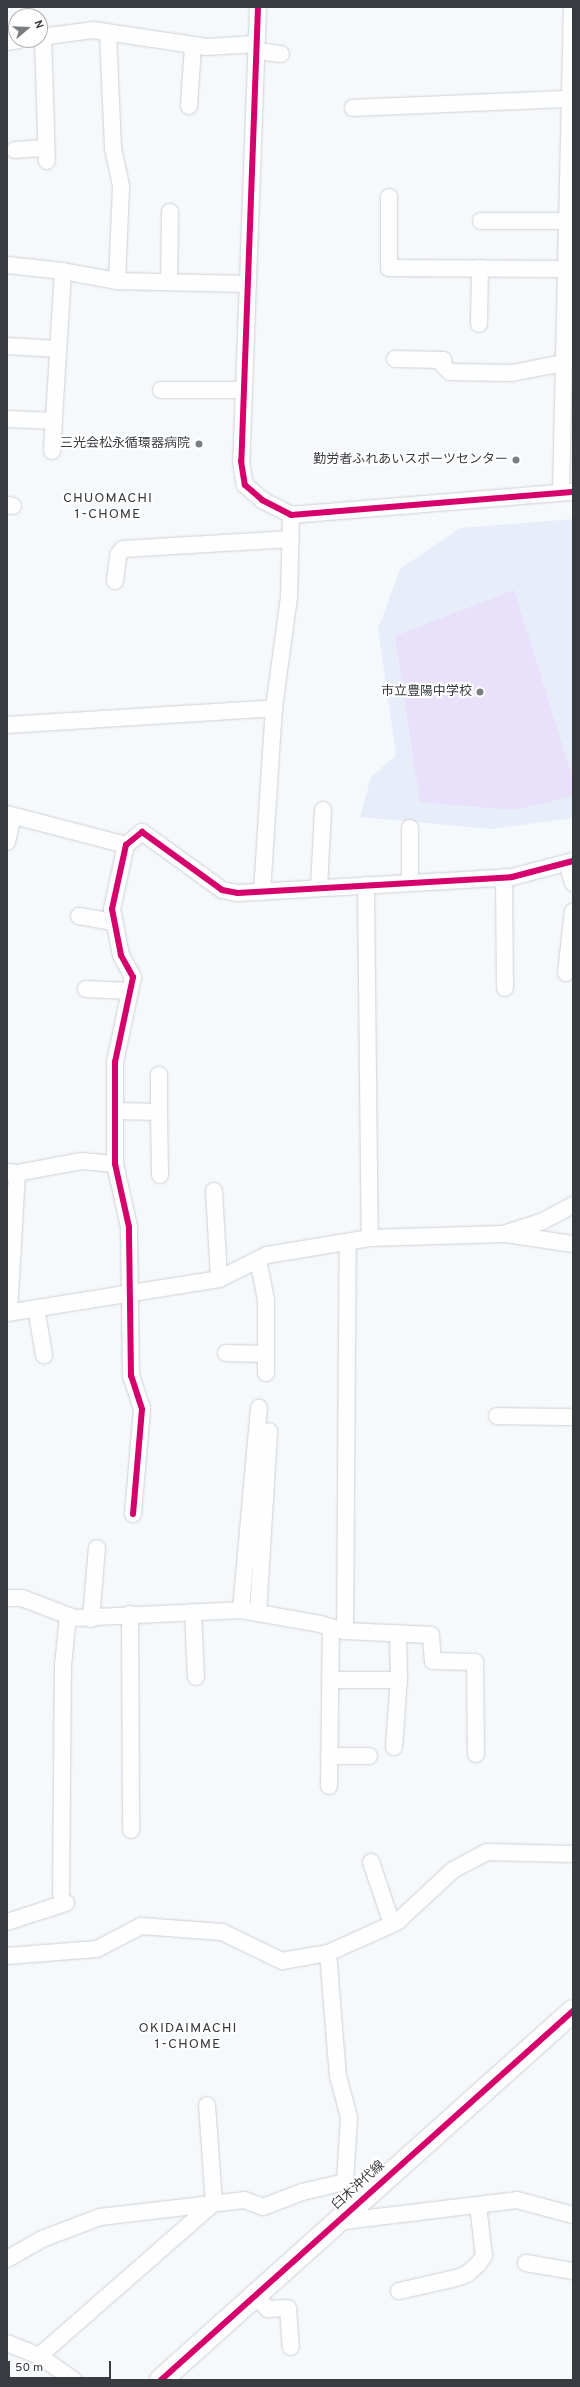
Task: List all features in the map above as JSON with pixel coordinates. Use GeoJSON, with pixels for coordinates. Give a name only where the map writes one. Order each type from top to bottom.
{"type":"FeatureCollection","features":[{"type":"Feature","properties":{"kind":"main road","name":"臼木沖代線"},"geometry":{"type":"LineString","coordinates":[[161,2380],[335,2222],[573,2011]]}},
{"type":"Feature","properties":{"kind":"street"},"geometry":{"type":"LineString","coordinates":[[258,7],[241,461],[244,485],[262,500],[291,514],[567,492],[565,269],[572,7]]}},
{"type":"Feature","properties":{"kind":"street"},"geometry":{"type":"LineString","coordinates":[[48,36],[93,30],[207,47],[256,47],[281,54]]}},
{"type":"Feature","properties":{"kind":"street"},"geometry":{"type":"LineString","coordinates":[[108,33],[113,148],[121,186],[117,281]]}},
{"type":"Feature","properties":{"kind":"street"},"geometry":{"type":"LineString","coordinates":[[189,106],[193,45]]}},
{"type":"Feature","properties":{"kind":"street"},"geometry":{"type":"LineString","coordinates":[[15,150],[47,154],[42,48]]}},
{"type":"Feature","properties":{"kind":"street"},"geometry":{"type":"LineString","coordinates":[[353,108],[570,100]]}},
{"type":"Feature","properties":{"kind":"street"},"geometry":{"type":"LineString","coordinates":[[389,197],[389,268],[565,269]]}},
{"type":"Feature","properties":{"kind":"street"},"geometry":{"type":"LineString","coordinates":[[169,282],[170,212]]}},
{"type":"Feature","properties":{"kind":"street"},"geometry":{"type":"LineString","coordinates":[[481,221],[566,221]]}},
{"type":"Feature","properties":{"kind":"street"},"geometry":{"type":"LineString","coordinates":[[7,265],[63,271],[117,281],[248,284]]}},
{"type":"Feature","properties":{"kind":"street"},"geometry":{"type":"LineString","coordinates":[[479,324],[480,268]]}},
{"type":"Feature","properties":{"kind":"street"},"geometry":{"type":"LineString","coordinates":[[52,451],[63,271]]}},
{"type":"Feature","properties":{"kind":"street"},"geometry":{"type":"LineString","coordinates":[[7,346],[58,349]]}},
{"type":"Feature","properties":{"kind":"street"},"geometry":{"type":"LineString","coordinates":[[395,359],[443,360],[443,365],[450,372],[512,373],[567,368]]}},
{"type":"Feature","properties":{"kind":"street"},"geometry":{"type":"LineString","coordinates":[[161,390],[244,390]]}},
{"type":"Feature","properties":{"kind":"street"},"geometry":{"type":"LineString","coordinates":[[7,419],[54,421]]}},
{"type":"Feature","properties":{"kind":"street"},"geometry":{"type":"LineString","coordinates":[[262,892],[274,708],[289,597],[291,514]]}},
{"type":"Feature","properties":{"kind":"street"},"geometry":{"type":"LineString","coordinates":[[115,581],[118,555],[123,549],[290,539]]}},
{"type":"Feature","properties":{"kind":"street"},"geometry":{"type":"LineString","coordinates":[[7,725],[274,708]]}},
{"type":"Feature","properties":{"kind":"street"},"geometry":{"type":"LineString","coordinates":[[319,887],[323,810]]}},
{"type":"Feature","properties":{"kind":"street"},"geometry":{"type":"LineString","coordinates":[[7,842],[10,816],[126,846]]}},
{"type":"Feature","properties":{"kind":"street"},"geometry":{"type":"LineString","coordinates":[[410,828],[410,883]]}},
{"type":"Feature","properties":{"kind":"street"},"geometry":{"type":"LineString","coordinates":[[133,1514],[142,1409],[131,1376],[129,1227],[115,1164],[115,1062],[132,977],[121,955],[112,909],[126,846],[142,832],[222,890],[238,894],[319,887],[504,877],[570,862],[573,883]]}},
{"type":"Feature","properties":{"kind":"street"},"geometry":{"type":"LineString","coordinates":[[504,877],[505,988]]}},
{"type":"Feature","properties":{"kind":"street"},"geometry":{"type":"LineString","coordinates":[[366,885],[370,1238]]}},
{"type":"Feature","properties":{"kind":"street"},"geometry":{"type":"LineString","coordinates":[[566,973],[573,911]]}},
{"type":"Feature","properties":{"kind":"street"},"geometry":{"type":"LineString","coordinates":[[79,916],[114,922]]}},
{"type":"Feature","properties":{"kind":"street"},"geometry":{"type":"LineString","coordinates":[[86,989],[130,991]]}},
{"type":"Feature","properties":{"kind":"street"},"geometry":{"type":"LineString","coordinates":[[159,1075],[160,1175]]}},
{"type":"Feature","properties":{"kind":"street"},"geometry":{"type":"LineString","coordinates":[[115,1111],[159,1112]]}},
{"type":"Feature","properties":{"kind":"street"},"geometry":{"type":"LineString","coordinates":[[115,1164],[81,1162],[12,1172],[8,1313],[129,1295],[218,1279],[267,1255],[370,1238],[503,1234],[573,1244]]}},
{"type":"Feature","properties":{"kind":"street"},"geometry":{"type":"LineString","coordinates":[[214,1191],[218,1279]]}},
{"type":"Feature","properties":{"kind":"street"},"geometry":{"type":"LineString","coordinates":[[503,1234],[542,1221],[573,1205]]}},
{"type":"Feature","properties":{"kind":"street"},"geometry":{"type":"LineString","coordinates":[[329,1786],[330,1680],[338,1629],[348,1242]]}},
{"type":"Feature","properties":{"kind":"street"},"geometry":{"type":"LineString","coordinates":[[258,1259],[266,1300],[266,1373]]}},
{"type":"Feature","properties":{"kind":"street"},"geometry":{"type":"LineString","coordinates":[[36,1308],[44,1355]]}},
{"type":"Feature","properties":{"kind":"street"},"geometry":{"type":"LineString","coordinates":[[226,1352],[266,1354]]}},
{"type":"Feature","properties":{"kind":"street"},"geometry":{"type":"LineString","coordinates":[[241,1610],[259,1408]]}},
{"type":"Feature","properties":{"kind":"street"},"geometry":{"type":"LineString","coordinates":[[497,1416],[573,1416]]}},
{"type":"Feature","properties":{"kind":"street"},"geometry":{"type":"LineString","coordinates":[[258,1613],[269,1431]]}},
{"type":"Feature","properties":{"kind":"street"},"geometry":{"type":"LineString","coordinates":[[91,1619],[97,1548]]}},
{"type":"Feature","properties":{"kind":"street"},"geometry":{"type":"LineString","coordinates":[[7,1598],[22,1598],[68,1616],[91,1619],[130,1614],[241,1610],[338,1629],[431,1634],[433,1661],[475,1662],[476,1754]]}},
{"type":"Feature","properties":{"kind":"street"},"geometry":{"type":"LineString","coordinates":[[194,1612],[196,1677]]}},
{"type":"Feature","properties":{"kind":"street"},"geometry":{"type":"LineString","coordinates":[[130,1614],[131,1830]]}},
{"type":"Feature","properties":{"kind":"street"},"geometry":{"type":"LineString","coordinates":[[7,1922],[64,1898],[63,1665],[68,1616]]}},
{"type":"Feature","properties":{"kind":"street"},"geometry":{"type":"LineString","coordinates":[[394,1747],[399,1680],[398,1633]]}},
{"type":"Feature","properties":{"kind":"street"},"geometry":{"type":"LineString","coordinates":[[330,1680],[399,1680]]}},
{"type":"Feature","properties":{"kind":"street"},"geometry":{"type":"LineString","coordinates":[[329,1756],[369,1756]]}},
{"type":"Feature","properties":{"kind":"street"},"geometry":{"type":"LineString","coordinates":[[7,1956],[97,1949],[141,1926],[222,1932],[282,1961],[328,1953],[392,1924],[453,1870],[487,1852],[573,1854]]}},
{"type":"Feature","properties":{"kind":"street"},"geometry":{"type":"LineString","coordinates":[[371,1862],[392,1924]]}},
{"type":"Feature","properties":{"kind":"street"},"geometry":{"type":"LineString","coordinates":[[328,1953],[338,2076],[349,2117],[345,2182]]}},
{"type":"Feature","properties":{"kind":"street"},"geometry":{"type":"LineString","coordinates":[[207,2105],[214,2203]]}},
{"type":"Feature","properties":{"kind":"street"},"geometry":{"type":"LineString","coordinates":[[345,2182],[363,2198]]}},
{"type":"Feature","properties":{"kind":"street"},"geometry":{"type":"LineString","coordinates":[[7,2259],[42,2239],[100,2217],[178,2210],[214,2203],[244,2200],[263,2207],[302,2192],[345,2182]]}},
{"type":"Feature","properties":{"kind":"street"},"geometry":{"type":"LineString","coordinates":[[335,2222],[517,2200],[573,2215]]}},
{"type":"Feature","properties":{"kind":"street"},"geometry":{"type":"LineString","coordinates":[[39,2356],[214,2203]]}},
{"type":"Feature","properties":{"kind":"street"},"geometry":{"type":"LineString","coordinates":[[399,2291],[468,2274],[478,2264],[484,2256],[478,2205]]}},
{"type":"Feature","properties":{"kind":"street"},"geometry":{"type":"LineString","coordinates":[[526,2263],[573,2271]]}},
{"type":"Feature","properties":{"kind":"street"},"geometry":{"type":"LineString","coordinates":[[254,2295],[268,2309],[288,2308],[291,2347]]}},
{"type":"Feature","properties":{"kind":"street"},"geometry":{"type":"LineString","coordinates":[[7,2343],[39,2356],[74,2380]]}},
{"type":"Feature","properties":{"kind":"shaded area","name":"市立豊陽中学校"},"geometry":{"type":"Polygon","coordinates":[[[573,519],[573,818],[491,829],[360,817],[371,777],[396,755],[378,629],[400,569],[460,528],[573,519]]]}},
{"type":"Feature","properties":{"kind":"shaded area"},"geometry":{"type":"Polygon","coordinates":[[[514,590],[573,779],[573,796],[514,810],[420,802],[395,636],[514,590]]]}},
{"type":"Feature","properties":{"kind":"cycle path"},"geometry":{"type":"LineString","coordinates":[[258,7],[241,461],[245,485],[262,500],[291,515],[573,492]]}},
{"type":"Feature","properties":{"kind":"cycle path"},"geometry":{"type":"LineString","coordinates":[[133,1514],[142,1409],[131,1376],[129,1227],[115,1164],[115,1062],[133,977],[121,955],[112,909],[126,845],[142,832],[222,890],[238,893],[512,877],[573,861]]}},
{"type":"Feature","properties":{"kind":"cycle path"},"geometry":{"type":"LineString","coordinates":[[161,2380],[573,2011]]}},
{"type":"Feature","properties":{"kind":"place","name":"三光会松永循環器病院"},"geometry":{"type":"Point","coordinates":[199,444]}},
{"type":"Feature","properties":{"kind":"place","name":"勤労者ふれあいスポーツセンター"},"geometry":{"type":"Point","coordinates":[516,460]}},
{"type":"Feature","properties":{"kind":"place","name":"市立豊陽中学校"},"geometry":{"type":"Point","coordinates":[480,692]}},
{"type":"Feature","properties":{"kind":"district","name":"CHUOMACHI 1-CHOME"},"geometry":{"type":"Point","coordinates":[108,508]}},
{"type":"Feature","properties":{"kind":"district","name":"OKIDAIMACHI 1-CHOME"},"geometry":{"type":"Point","coordinates":[188,2038]}}]}
